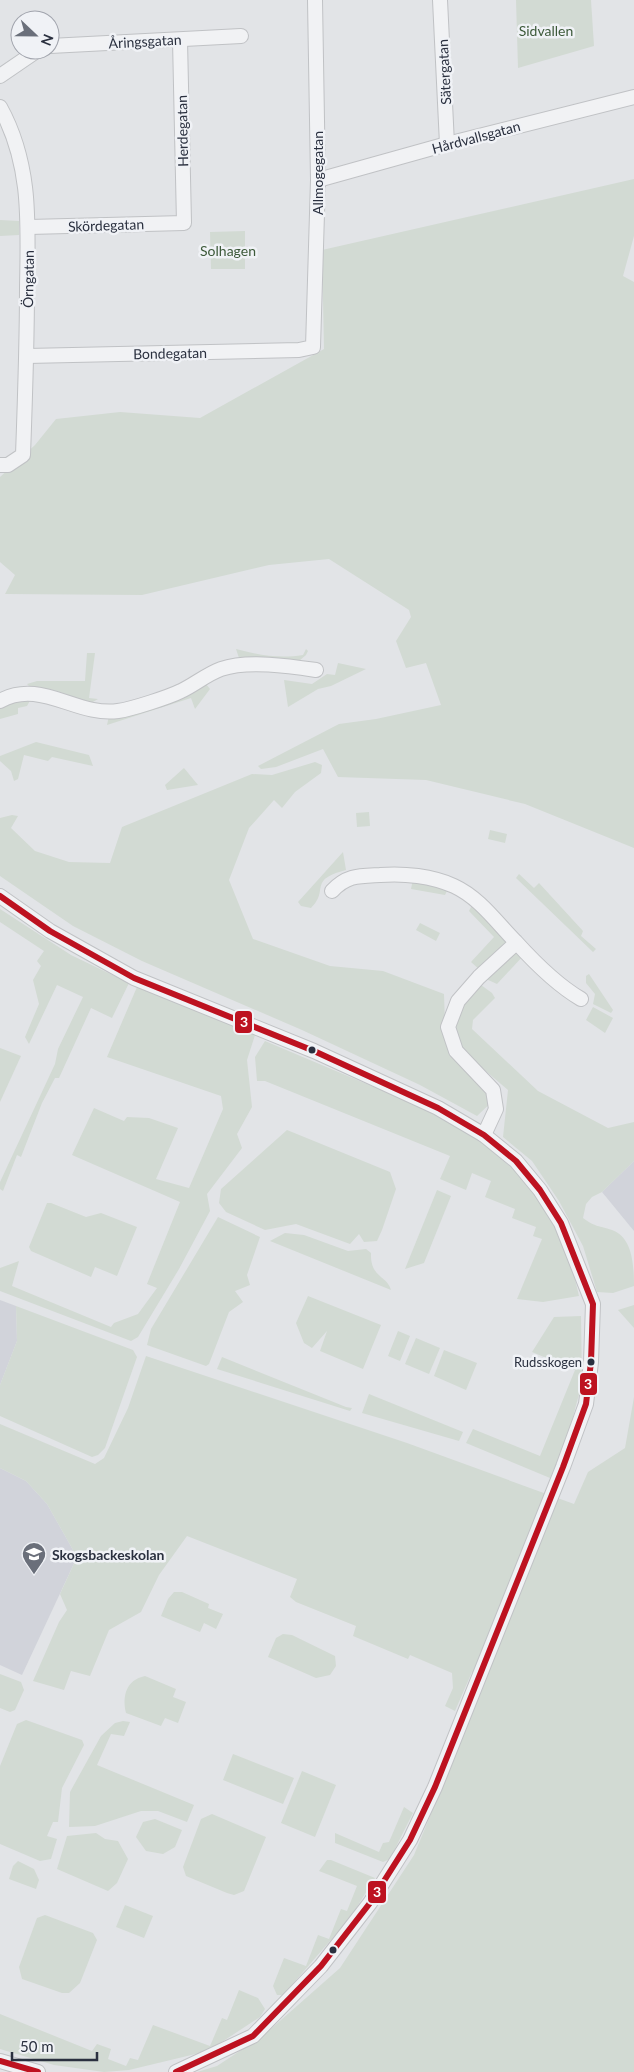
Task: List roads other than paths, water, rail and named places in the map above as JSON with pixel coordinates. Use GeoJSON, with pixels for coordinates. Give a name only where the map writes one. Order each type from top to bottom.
{"type":"FeatureCollection","features":[{"type":"Feature","properties":{"kind":"street","name":"Allmogegatan"},"geometry":{"type":"LineString","coordinates":[[313,347],[318,180],[314,0]]}},
{"type":"Feature","properties":{"kind":"street","name":"Sätergatan"},"geometry":{"type":"LineString","coordinates":[[440,0],[447,144]]}},
{"type":"Feature","properties":{"kind":"street","name":"Åringsgatan"},"geometry":{"type":"LineString","coordinates":[[60,46],[241,36]]}},
{"type":"Feature","properties":{"kind":"street","name":"Herdegatan"},"geometry":{"type":"LineString","coordinates":[[180,40],[184,223]]}},
{"type":"Feature","properties":{"kind":"street"},"geometry":{"type":"LineString","coordinates":[[0,76],[23,60]]}},
{"type":"Feature","properties":{"kind":"street","name":"Hårdvallsgatan"},"geometry":{"type":"LineString","coordinates":[[318,180],[447,144],[634,97]]}},
{"type":"Feature","properties":{"kind":"street","name":"Örngatan"},"geometry":{"type":"LineString","coordinates":[[0,107],[11,128],[24,175],[29,227],[23,455],[8,465],[0,465]]}},
{"type":"Feature","properties":{"kind":"street","name":"Skördegatan"},"geometry":{"type":"LineString","coordinates":[[29,227],[184,223]]}},
{"type":"Feature","properties":{"kind":"street","name":"Bondegatan"},"geometry":{"type":"LineString","coordinates":[[27,356],[299,350],[313,347]]}},
{"type":"Feature","properties":{"kind":"street"},"geometry":{"type":"LineString","coordinates":[[0,701],[23,693],[36,693],[78,705],[118,711],[178,692],[221,669],[256,664],[316,670]]}},
{"type":"Feature","properties":{"kind":"street"},"geometry":{"type":"LineString","coordinates":[[332,891],[351,877],[397,873],[423,877],[455,886],[486,909],[516,943],[566,991],[581,1000]]}},
{"type":"Feature","properties":{"kind":"street"},"geometry":{"type":"LineString","coordinates":[[0,896],[50,932],[134,978],[314,1051],[438,1108],[484,1135],[516,1161],[545,1198],[561,1223],[593,1304],[591,1362],[586,1404],[563,1467],[435,1787],[410,1840],[370,1903],[322,1966],[253,2036],[176,2072]]}},
{"type":"Feature","properties":{"kind":"street"},"geometry":{"type":"LineString","coordinates":[[484,1135],[496,1109],[493,1090],[456,1051],[448,1027],[458,1001],[479,977],[516,943]]}},
{"type":"Feature","properties":{"kind":"street"},"geometry":{"type":"LineString","coordinates":[[0,2061],[38,2072]]}},
{"type":"Feature","properties":{"kind":"place","name":"Rudsskogen"},"geometry":{"type":"Point","coordinates":[591,1362]}},
{"type":"Feature","properties":{"kind":"place","name":"Skogsbackeskolan"},"geometry":{"type":"Point","coordinates":[34,1575]}},
{"type":"Feature","properties":{"kind":"park label","name":"Sidvallen"},"geometry":{"type":"Point","coordinates":[546,30]}},
{"type":"Feature","properties":{"kind":"park label","name":"Solhagen"},"geometry":{"type":"Point","coordinates":[228,250]}}]}
